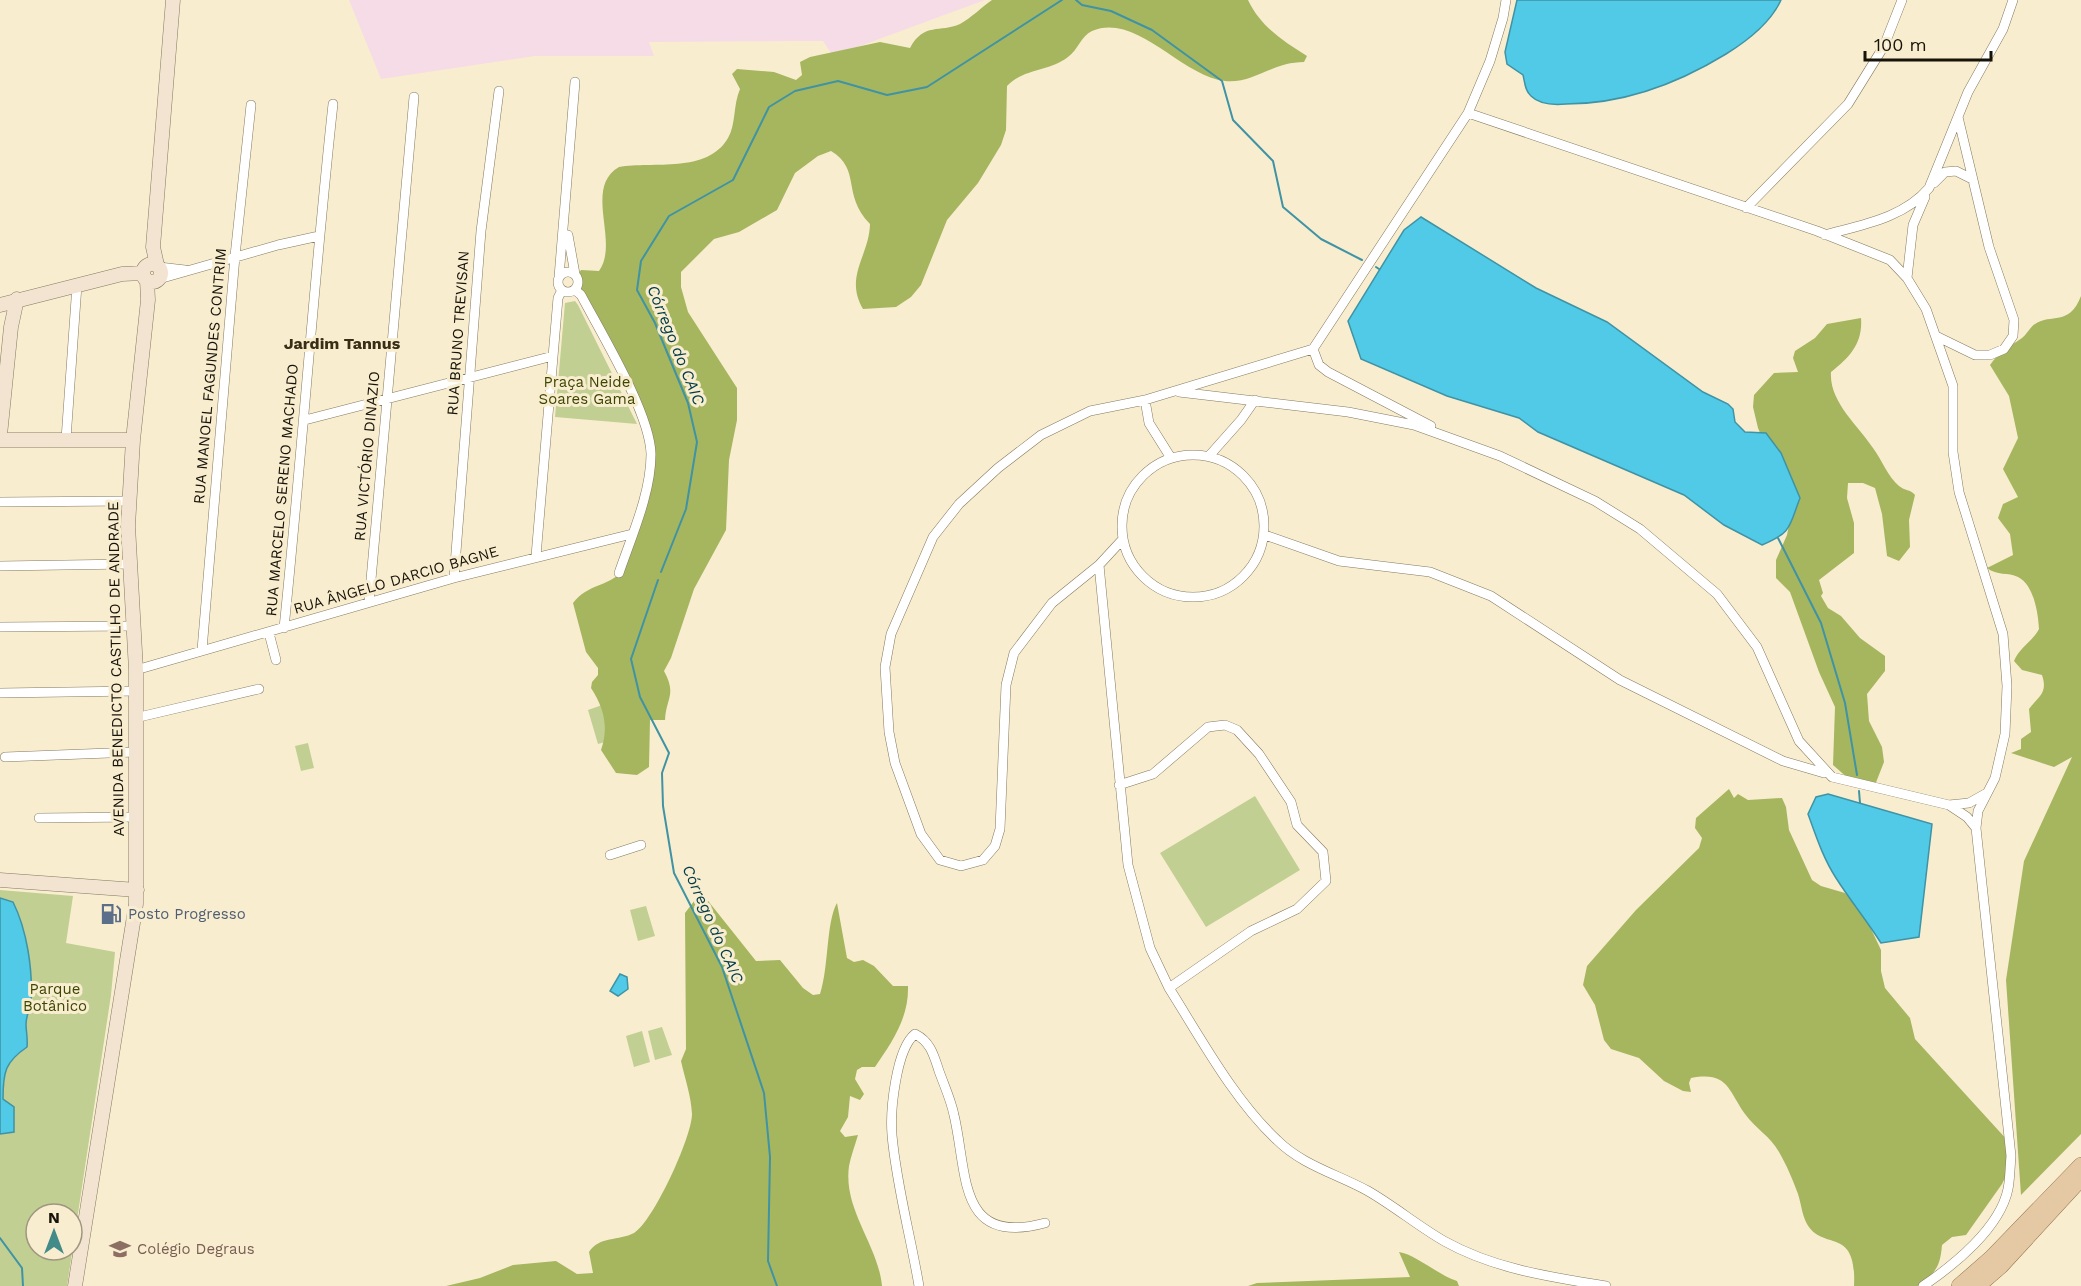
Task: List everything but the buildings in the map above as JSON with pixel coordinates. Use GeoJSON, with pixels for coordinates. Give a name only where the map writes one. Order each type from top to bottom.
{"type":"FeatureCollection","features":[{"type":"Feature","properties":{"kind":"main road"},"geometry":{"type":"LineString","coordinates":[[0,305],[122,274],[152,273],[173,0]]}},
{"type":"Feature","properties":{"kind":"main road","name":"AVENIDA BENEDICTO CASTILHO DE ANDRADE"},"geometry":{"type":"LineString","coordinates":[[75,1286],[130,951],[136,890],[136,670],[129,564],[129,501],[133,440],[152,273]]}},
{"type":"Feature","properties":{"kind":"main road"},"geometry":{"type":"LineString","coordinates":[[17,300],[10,327],[0,437],[133,440]]}},
{"type":"Feature","properties":{"kind":"main road"},"geometry":{"type":"LineString","coordinates":[[0,315],[10,327]]}},
{"type":"Feature","properties":{"kind":"main road"},"geometry":{"type":"LineString","coordinates":[[0,880],[136,890]]}},
{"type":"Feature","properties":{"kind":"main road"},"geometry":{"type":"LineString","coordinates":[[1959,1286],[1991,1258],[2081,1165]]}},
{"type":"Feature","properties":{"kind":"main road"},"geometry":{"type":"LineString","coordinates":[[1978,1286],[2001,1266],[2081,1179]]}},
{"type":"Feature","properties":{"kind":"street"},"geometry":{"type":"LineString","coordinates":[[1123,539],[1100,565],[1052,603],[1014,653],[1006,685],[1000,829],[995,846],[983,860],[961,866],[940,860],[931,851],[913,816],[895,763],[889,732],[885,667],[891,634],[913,577],[933,537],[958,504],[998,468],[1041,435],[1090,411],[1145,400],[1313,349],[1468,113],[1490,61],[1506,0]]}},
{"type":"Feature","properties":{"kind":"street"},"geometry":{"type":"LineString","coordinates":[[1746,208],[1848,104],[1884,46],[1902,0]]}},
{"type":"Feature","properties":{"kind":"street"},"geometry":{"type":"LineString","coordinates":[[1907,278],[1913,225],[1958,117],[1980,68],[2003,29],[2013,0]]}},
{"type":"Feature","properties":{"kind":"street"},"geometry":{"type":"LineString","coordinates":[[575,82],[566,224],[558,284],[562,290],[568,292],[575,290]]}},
{"type":"Feature","properties":{"kind":"street","name":"RUA BRUNO TREVISAN"},"geometry":{"type":"LineString","coordinates":[[454,578],[481,231],[499,91]]}},
{"type":"Feature","properties":{"kind":"street","name":"RUA VICTÓRIO DINAZIO"},"geometry":{"type":"LineString","coordinates":[[369,602],[414,98]]}},
{"type":"Feature","properties":{"kind":"street","name":"RUA MARCELO SERENO MACHADO"},"geometry":{"type":"LineString","coordinates":[[285,628],[305,420],[319,236],[333,104]]}},
{"type":"Feature","properties":{"kind":"street","name":"RUA MANOEL FAGUNDES CONTRIM"},"geometry":{"type":"LineString","coordinates":[[202,650],[235,256],[251,105]]}},
{"type":"Feature","properties":{"kind":"street"},"geometry":{"type":"LineString","coordinates":[[1468,113],[1825,235],[1890,260],[1907,278],[1926,309],[1953,386],[1953,452],[1959,492],[2003,634],[2007,686],[2005,734],[1995,778],[1978,811],[1976,828],[2011,1156],[2008,1191],[1991,1224],[1958,1263],[1923,1286]]}},
{"type":"Feature","properties":{"kind":"street"},"geometry":{"type":"LineString","coordinates":[[1936,336],[1975,355],[1990,355],[2004,349],[2013,336],[2014,320],[1989,247],[1958,117]]}},
{"type":"Feature","properties":{"kind":"street"},"geometry":{"type":"LineString","coordinates":[[1825,235],[1880,220],[1919,200],[1945,172],[1956,171],[1972,179]]}},
{"type":"Feature","properties":{"kind":"street"},"geometry":{"type":"LineString","coordinates":[[566,224],[575,274],[579,280],[575,290]]}},
{"type":"Feature","properties":{"kind":"street"},"geometry":{"type":"LineString","coordinates":[[152,273],[187,270],[319,236]]}},
{"type":"Feature","properties":{"kind":"street"},"geometry":{"type":"LineString","coordinates":[[559,277],[568,272],[575,274]]}},
{"type":"Feature","properties":{"kind":"street"},"geometry":{"type":"LineString","coordinates":[[66,439],[77,285]]}},
{"type":"Feature","properties":{"kind":"street"},"geometry":{"type":"LineString","coordinates":[[536,556],[558,297],[562,290]]}},
{"type":"Feature","properties":{"kind":"street"},"geometry":{"type":"LineString","coordinates":[[575,290],[581,295],[616,360],[649,435],[651,455],[648,481],[619,573]]}},
{"type":"Feature","properties":{"kind":"street"},"geometry":{"type":"LineString","coordinates":[[1313,349],[1319,365],[1328,372],[1455,440]]}},
{"type":"Feature","properties":{"kind":"street"},"geometry":{"type":"LineString","coordinates":[[305,420],[553,356]]}},
{"type":"Feature","properties":{"kind":"street"},"geometry":{"type":"LineString","coordinates":[[1174,391],[1348,412],[1414,425],[1533,470],[1595,501],[1641,529],[1718,594],[1757,647],[1799,741],[1832,777]]}},
{"type":"Feature","properties":{"kind":"street"},"geometry":{"type":"LineString","coordinates":[[1145,400],[1149,423],[1171,458]]}},
{"type":"Feature","properties":{"kind":"street"},"geometry":{"type":"LineString","coordinates":[[1209,456],[1242,420],[1256,400]]}},
{"type":"Feature","properties":{"kind":"street"},"geometry":{"type":"LineString","coordinates":[[1190,454],[1209,456],[1228,464],[1245,476],[1257,494],[1264,513],[1264,535],[1258,556],[1246,574],[1228,588],[1207,596],[1185,596],[1163,590],[1144,578],[1131,560],[1123,539],[1122,519],[1132,490],[1152,467],[1171,458],[1190,454]]}},
{"type":"Feature","properties":{"kind":"street"},"geometry":{"type":"LineString","coordinates":[[0,502],[129,501]]}},
{"type":"Feature","properties":{"kind":"street","name":"RUA ÂNGELO DARCIO BAGNE"},"geometry":{"type":"LineString","coordinates":[[136,670],[454,578],[632,534]]}},
{"type":"Feature","properties":{"kind":"street"},"geometry":{"type":"LineString","coordinates":[[1264,535],[1339,561],[1430,572],[1491,596],[1613,676],[1783,761],[1799,764],[1832,777],[1949,805],[1969,803],[1985,794]]}},
{"type":"Feature","properties":{"kind":"street"},"geometry":{"type":"LineString","coordinates":[[0,566],[129,564]]}},
{"type":"Feature","properties":{"kind":"street"},"geometry":{"type":"LineString","coordinates":[[1100,565],[1128,865],[1150,948],[1169,988],[1226,1078],[1275,1139],[1298,1159],[1370,1192],[1445,1241],[1484,1259],[1526,1273],[1606,1286]]}},
{"type":"Feature","properties":{"kind":"street"},"geometry":{"type":"LineString","coordinates":[[0,627],[133,626]]}},
{"type":"Feature","properties":{"kind":"street","name":"RUA MARCELO SERENO MACHADO"},"geometry":{"type":"LineString","coordinates":[[269,633],[276,660]]}},
{"type":"Feature","properties":{"kind":"street"},"geometry":{"type":"LineString","coordinates":[[135,718],[259,689]]}},
{"type":"Feature","properties":{"kind":"street"},"geometry":{"type":"LineString","coordinates":[[0,693],[136,691]]}},
{"type":"Feature","properties":{"kind":"street"},"geometry":{"type":"LineString","coordinates":[[1119,785],[1154,774],[1208,727],[1225,725],[1237,730],[1259,754],[1291,802],[1297,825],[1323,852],[1326,881],[1297,909],[1251,931],[1169,988]]}},
{"type":"Feature","properties":{"kind":"street"},"geometry":{"type":"LineString","coordinates":[[5,757],[135,752]]}},
{"type":"Feature","properties":{"kind":"street"},"geometry":{"type":"LineString","coordinates":[[1799,764],[1809,753]]}},
{"type":"Feature","properties":{"kind":"street"},"geometry":{"type":"LineString","coordinates":[[1949,805],[1967,817],[1976,828]]}},
{"type":"Feature","properties":{"kind":"street"},"geometry":{"type":"LineString","coordinates":[[39,818],[136,817]]}},
{"type":"Feature","properties":{"kind":"street"},"geometry":{"type":"LineString","coordinates":[[608,855],[641,845]]}},
{"type":"Feature","properties":{"kind":"street"},"geometry":{"type":"LineString","coordinates":[[919,1286],[892,1135],[893,1101],[898,1070],[906,1041],[915,1035],[925,1039],[932,1050],[954,1114],[967,1192],[982,1218],[997,1226],[1021,1230],[1045,1223]]}},
{"type":"Feature","properties":{"kind":"shaded area"},"geometry":{"type":"Polygon","coordinates":[[[349,0],[985,0],[833,56],[823,41],[649,42],[654,56],[535,56],[381,79],[349,0]]]}},
{"type":"Feature","properties":{"kind":"green space"},"geometry":{"type":"Polygon","coordinates":[[[992,0],[1248,0],[1266,25],[1307,56],[1304,62],[1282,65],[1245,79],[1225,81],[1208,77],[1142,37],[1125,30],[1109,27],[1088,33],[1071,54],[1061,62],[1021,76],[1007,86],[1006,130],[1001,145],[978,183],[947,220],[921,285],[911,297],[896,307],[863,309],[858,297],[857,276],[869,236],[870,224],[856,203],[846,166],[831,151],[818,156],[795,173],[777,210],[739,232],[714,239],[681,272],[681,287],[688,312],[737,388],[737,420],[729,460],[726,530],[694,589],[671,658],[664,671],[670,686],[670,696],[665,720],[650,720],[649,767],[637,775],[616,773],[601,750],[605,733],[604,718],[591,688],[592,682],[598,675],[598,668],[586,652],[573,603],[585,592],[622,572],[650,486],[649,438],[635,412],[618,355],[576,285],[576,277],[581,270],[599,271],[604,259],[606,245],[602,201],[609,176],[619,167],[678,164],[707,157],[719,149],[731,133],[740,89],[732,74],[737,69],[774,72],[796,80],[802,75],[800,62],[810,57],[880,42],[910,48],[915,40],[927,31],[960,24],[992,0]]]}},
{"type":"Feature","properties":{"kind":"green space"},"geometry":{"type":"Polygon","coordinates":[[[2081,296],[2081,1134],[2021,1195],[2006,980],[2024,861],[2072,757],[2054,767],[2011,753],[2021,749],[2021,739],[2031,732],[2029,709],[2042,694],[2044,681],[2042,675],[2022,670],[2014,661],[2039,629],[2036,608],[2028,586],[2018,577],[1987,568],[2013,555],[2010,534],[1998,518],[2003,504],[2018,497],[2003,469],[2018,438],[2009,396],[1990,365],[2035,324],[2060,318],[2071,312],[2081,296]]]}},
{"type":"Feature","properties":{"kind":"green space","name":"Praça Neide Soares Gama"},"geometry":{"type":"Polygon","coordinates":[[[575,301],[637,424],[555,417],[565,303],[575,301]]]}},
{"type":"Feature","properties":{"kind":"green space"},"geometry":{"type":"Polygon","coordinates":[[[1861,318],[1860,335],[1854,349],[1831,372],[1832,383],[1839,403],[1892,478],[1903,489],[1915,495],[1909,520],[1910,547],[1899,561],[1887,556],[1882,514],[1875,488],[1863,483],[1848,483],[1847,498],[1854,523],[1854,553],[1819,580],[1823,593],[1821,596],[1828,608],[1841,616],[1860,638],[1885,656],[1885,671],[1867,694],[1869,721],[1882,747],[1884,762],[1875,785],[1849,779],[1833,765],[1835,707],[1819,672],[1790,592],[1776,578],[1776,560],[1787,535],[1792,510],[1758,428],[1753,407],[1754,395],[1774,373],[1798,372],[1793,358],[1795,351],[1815,338],[1827,324],[1861,318]]]}},
{"type":"Feature","properties":{"kind":"green space"},"geometry":{"type":"Polygon","coordinates":[[[605,704],[616,739],[598,744],[588,710],[605,704]]]}},
{"type":"Feature","properties":{"kind":"green space"},"geometry":{"type":"Polygon","coordinates":[[[308,743],[314,768],[301,771],[295,746],[308,743]]]}},
{"type":"Feature","properties":{"kind":"green space"},"geometry":{"type":"Polygon","coordinates":[[[1729,789],[1734,798],[1738,794],[1748,800],[1782,798],[1786,807],[1789,830],[1812,880],[1821,886],[1845,893],[1864,914],[1881,950],[1881,971],[1885,988],[1910,1018],[1915,1039],[2009,1142],[2011,1166],[2002,1184],[1966,1235],[1952,1237],[1942,1245],[1936,1268],[1919,1286],[1854,1286],[1853,1267],[1845,1247],[1822,1237],[1807,1224],[1796,1189],[1779,1152],[1745,1114],[1726,1084],[1713,1077],[1691,1078],[1689,1083],[1691,1092],[1683,1091],[1664,1081],[1639,1058],[1611,1049],[1604,1040],[1595,1005],[1583,985],[1587,966],[1636,910],[1699,848],[1702,838],[1695,828],[1696,818],[1729,789]]]}},
{"type":"Feature","properties":{"kind":"green space"},"geometry":{"type":"Polygon","coordinates":[[[1255,796],[1300,870],[1206,927],[1160,853],[1255,796]]]}},
{"type":"Feature","properties":{"kind":"green space","name":"Parque Botânico"},"geometry":{"type":"Polygon","coordinates":[[[0,890],[73,896],[66,943],[115,952],[111,995],[80,1202],[24,1202],[24,1262],[71,1262],[67,1286],[0,1286],[0,890]]]}},
{"type":"Feature","properties":{"kind":"green space"},"geometry":{"type":"Polygon","coordinates":[[[701,892],[756,961],[780,960],[803,988],[813,995],[820,994],[823,983],[831,921],[837,903],[847,958],[854,962],[863,960],[874,966],[893,986],[908,986],[906,1009],[887,1048],[875,1067],[862,1067],[857,1070],[855,1079],[864,1094],[860,1100],[850,1096],[848,1117],[840,1131],[845,1137],[858,1135],[849,1166],[851,1197],[874,1256],[882,1286],[446,1286],[480,1278],[513,1265],[556,1261],[577,1274],[593,1273],[589,1252],[593,1247],[598,1243],[634,1233],[651,1213],[679,1159],[692,1114],[681,1061],[686,1049],[685,913],[701,892]]]}},
{"type":"Feature","properties":{"kind":"green space"},"geometry":{"type":"Polygon","coordinates":[[[646,906],[655,936],[638,941],[630,910],[646,906]]]}},
{"type":"Feature","properties":{"kind":"green space"},"geometry":{"type":"Polygon","coordinates":[[[662,1027],[672,1055],[655,1060],[648,1031],[662,1027]]]}},
{"type":"Feature","properties":{"kind":"green space"},"geometry":{"type":"Polygon","coordinates":[[[642,1031],[650,1062],[634,1067],[626,1036],[642,1031]]]}},
{"type":"Feature","properties":{"kind":"green space"},"geometry":{"type":"Polygon","coordinates":[[[1399,1252],[1457,1281],[1459,1286],[1248,1286],[1257,1283],[1410,1277],[1399,1252]]]}},
{"type":"Feature","properties":{"kind":"water"},"geometry":{"type":"Polygon","coordinates":[[[1517,0],[1781,0],[1771,16],[1750,37],[1707,65],[1669,83],[1608,100],[1557,104],[1543,103],[1535,99],[1525,87],[1523,75],[1507,64],[1505,52],[1517,0]]]}},
{"type":"Feature","properties":{"kind":"water"},"geometry":{"type":"Polygon","coordinates":[[[1421,217],[1536,288],[1607,322],[1703,392],[1728,404],[1733,409],[1735,422],[1745,432],[1766,433],[1781,453],[1800,498],[1785,532],[1762,545],[1724,525],[1684,495],[1538,432],[1519,418],[1447,396],[1361,359],[1348,321],[1404,230],[1421,217]]]}},
{"type":"Feature","properties":{"kind":"water"},"geometry":{"type":"Polygon","coordinates":[[[1828,794],[1932,824],[1919,937],[1881,943],[1836,878],[1808,814],[1816,797],[1828,794]]]}},
{"type":"Feature","properties":{"kind":"water"},"geometry":{"type":"Polygon","coordinates":[[[0,898],[13,902],[22,925],[30,964],[31,1002],[26,1021],[27,1047],[10,1063],[4,1082],[3,1099],[14,1107],[14,1132],[0,1134],[0,898]]]}},
{"type":"Feature","properties":{"kind":"water"},"geometry":{"type":"Polygon","coordinates":[[[620,974],[627,977],[628,989],[618,996],[610,991],[620,974]]]}},
{"type":"Feature","properties":{"kind":"waterway","name":"Córrego do CAIC"},"geometry":{"type":"LineString","coordinates":[[661,572],[686,509],[697,442],[688,403],[655,323],[637,290],[641,261],[669,216],[733,180],[769,107],[795,91],[838,81],[887,95],[927,87],[1062,0]]}},
{"type":"Feature","properties":{"kind":"waterway"},"geometry":{"type":"LineString","coordinates":[[1076,0],[1082,5],[1111,11],[1152,30],[1222,81],[1233,120],[1273,161],[1283,207],[1321,239],[1362,260]]}},
{"type":"Feature","properties":{"kind":"waterway"},"geometry":{"type":"LineString","coordinates":[[1778,538],[1821,623],[1845,703],[1857,775]]}},
{"type":"Feature","properties":{"kind":"waterway","name":"Córrego do CAIC"},"geometry":{"type":"LineString","coordinates":[[658,580],[631,659],[640,697],[669,753],[662,773],[663,806],[674,873],[722,967],[764,1093],[770,1157],[768,1261],[777,1286]]}},
{"type":"Feature","properties":{"kind":"waterway"},"geometry":{"type":"LineString","coordinates":[[1859,791],[1860,803]]}},
{"type":"Feature","properties":{"kind":"waterway"},"geometry":{"type":"LineString","coordinates":[[0,1238],[22,1268],[23,1286]]}},
{"type":"Feature","properties":{"kind":"place","name":"Posto Progresso"},"geometry":{"type":"Point","coordinates":[111,914]}},
{"type":"Feature","properties":{"kind":"place","name":"Colégio Degraus"},"geometry":{"type":"Point","coordinates":[120,1249]}},
{"type":"Feature","properties":{"kind":"district","name":"Jardim Tannus"},"geometry":{"type":"Point","coordinates":[342,343]}}]}
